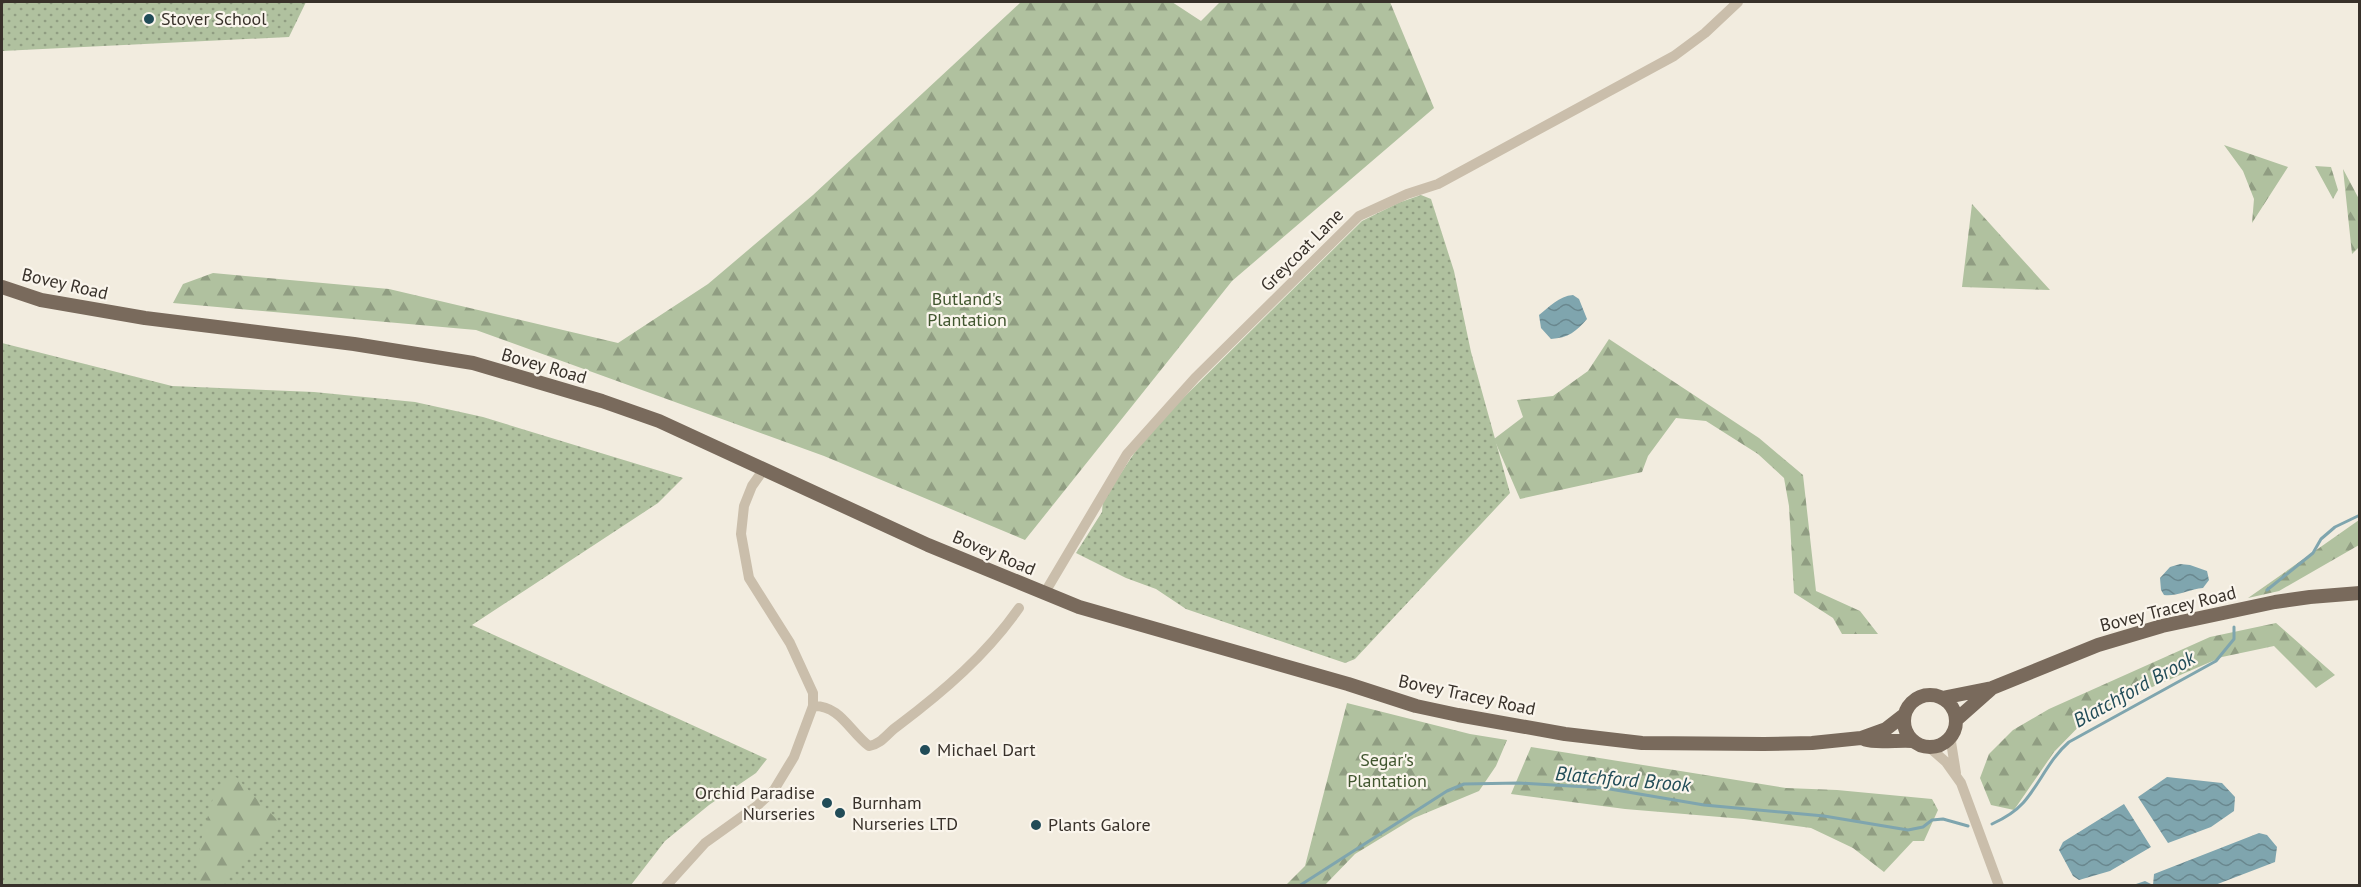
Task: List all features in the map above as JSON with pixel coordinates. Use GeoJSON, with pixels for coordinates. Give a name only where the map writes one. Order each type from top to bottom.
{"type":"FeatureCollection","features":[{"type":"Feature","properties":{"kind":"main road","name":"Bovey Road"},"geometry":{"type":"LineString","coordinates":[[2,287],[41,300],[145,318],[354,344],[472,363],[602,401],[658,421],[928,545],[1044,594]]}},
{"type":"Feature","properties":{"kind":"main road","name":"Bovey Tracey Road"},"geometry":{"type":"LineString","coordinates":[[1942,698],[1992,688],[2098,645],[2162,626],[2310,597],[2360,593]]}},
{"type":"Feature","properties":{"kind":"main road","name":"Bovey Tracey Road"},"geometry":{"type":"LineString","coordinates":[[1044,594],[1120,620],[1348,684],[1416,706],[1519,726],[1642,743],[1812,743],[1861,738],[1886,729],[1904,715]]}},
{"type":"Feature","properties":{"kind":"main road","name":"Bovey Tracey Road"},"geometry":{"type":"LineString","coordinates":[[1956,720],[1992,688]]}},
{"type":"Feature","properties":{"kind":"main road"},"geometry":{"type":"LineString","coordinates":[[1932,695],[1942,698],[1953,708],[1956,720],[1953,735],[1946,742],[1930,748],[1918,745],[1904,730],[1904,715],[1908,705],[1915,699],[1932,695]]}},
{"type":"Feature","properties":{"kind":"main road","name":"Bovey Tracey Road"},"geometry":{"type":"LineString","coordinates":[[1861,738],[1869,742],[1912,741]]}},
{"type":"Feature","properties":{"kind":"street","name":"Greycoat Lane"},"geometry":{"type":"LineString","coordinates":[[1044,594],[1127,454],[1195,378],[1359,216],[1407,194],[1438,184],[1631,81],[1689,45],[1738,2]]}},
{"type":"Feature","properties":{"kind":"street"},"geometry":{"type":"LineString","coordinates":[[666,885],[705,843],[758,805],[774,790],[794,757],[813,706],[813,693],[790,643],[749,578],[741,534],[744,506],[752,486],[764,469]]}},
{"type":"Feature","properties":{"kind":"street"},"geometry":{"type":"LineString","coordinates":[[813,706],[825,705],[835,712],[869,746],[878,743],[896,726],[948,687],[1006,627],[1019,608]]}},
{"type":"Feature","properties":{"kind":"street"},"geometry":{"type":"LineString","coordinates":[[1953,735],[1951,742],[1956,773],[1999,885]]}},
{"type":"Feature","properties":{"kind":"street"},"geometry":{"type":"LineString","coordinates":[[1930,748],[1956,773]]}},
{"type":"Feature","properties":{"kind":"green space","name":"Stover School"},"geometry":{"type":"Polygon","coordinates":[[[2,2],[306,2],[289,37],[2,51],[2,2]]]}},
{"type":"Feature","properties":{"kind":"green space","name":"Butland's Plantation"},"geometry":{"type":"Polygon","coordinates":[[[1021,2],[1172,2],[1201,21],[1220,2],[1390,2],[1434,108],[1232,281],[1025,540],[824,456],[476,330],[173,303],[183,284],[213,273],[389,289],[618,343],[708,284],[813,195],[1021,2]]]}},
{"type":"Feature","properties":{"kind":"green space"},"geometry":{"type":"Polygon","coordinates":[[[2224,145],[2288,167],[2252,223],[2254,199],[2243,171],[2224,145]]]}},
{"type":"Feature","properties":{"kind":"green space"},"geometry":{"type":"Polygon","coordinates":[[[2315,166],[2331,167],[2338,190],[2333,199],[2315,166]]]}},
{"type":"Feature","properties":{"kind":"green space"},"geometry":{"type":"Polygon","coordinates":[[[2343,169],[2359,199],[2359,247],[2352,254],[2343,169]]]}},
{"type":"Feature","properties":{"kind":"green space"},"geometry":{"type":"Polygon","coordinates":[[[1421,195],[1431,199],[1454,271],[1471,352],[1510,493],[1355,659],[1345,663],[1186,609],[1156,589],[1126,578],[1076,553],[1102,512],[1103,500],[1135,452],[1162,419],[1362,221],[1398,203],[1421,195]]]}},
{"type":"Feature","properties":{"kind":"green space"},"geometry":{"type":"Polygon","coordinates":[[[1972,204],[2050,290],[1962,287],[1972,204]]]}},
{"type":"Feature","properties":{"kind":"green space"},"geometry":{"type":"Polygon","coordinates":[[[1609,339],[1759,438],[1803,475],[1816,591],[1860,611],[1878,634],[1842,634],[1833,618],[1794,593],[1789,506],[1784,478],[1758,454],[1706,421],[1676,418],[1648,456],[1642,472],[1520,499],[1494,439],[1523,417],[1517,400],[1553,396],[1588,371],[1609,339]]]}},
{"type":"Feature","properties":{"kind":"green space"},"geometry":{"type":"Polygon","coordinates":[[[2,343],[172,386],[314,392],[415,402],[483,417],[683,478],[658,503],[472,625],[767,759],[756,773],[709,805],[665,841],[631,885],[2,885],[2,343]]]}},
{"type":"Feature","properties":{"kind":"green space"},"geometry":{"type":"Polygon","coordinates":[[[2359,520],[2359,545],[2279,591],[2248,598],[2359,520]]]}},
{"type":"Feature","properties":{"kind":"green space"},"geometry":{"type":"Polygon","coordinates":[[[2276,623],[2335,675],[2316,688],[2274,646],[2222,657],[2092,713],[2054,752],[2014,810],[1991,805],[1980,778],[1989,754],[2013,730],[2049,709],[2210,637],[2276,623]]]}},
{"type":"Feature","properties":{"kind":"green space","name":"Segar's Plantation"},"geometry":{"type":"Polygon","coordinates":[[[1347,703],[1470,734],[1507,740],[1496,766],[1479,791],[1414,818],[1355,854],[1325,885],[1286,885],[1305,866],[1347,703]]]}},
{"type":"Feature","properties":{"kind":"green space"},"geometry":{"type":"Polygon","coordinates":[[[1531,747],[1786,788],[1837,790],[1932,799],[1938,810],[1924,841],[1913,841],[1884,872],[1853,848],[1811,828],[1744,819],[1625,809],[1511,794],[1531,747]]]}},
{"type":"Feature","properties":{"kind":"green space"},"geometry":{"type":"Polygon","coordinates":[[[236,777],[279,822],[216,885],[198,885],[200,844],[215,791],[236,777]]]}},
{"type":"Feature","properties":{"kind":"water"},"geometry":{"type":"Polygon","coordinates":[[[1573,295],[1579,299],[1587,319],[1572,333],[1551,339],[1541,328],[1539,315],[1550,305],[1573,295]]]}},
{"type":"Feature","properties":{"kind":"water"},"geometry":{"type":"Polygon","coordinates":[[[2180,564],[2207,571],[2209,580],[2203,588],[2164,595],[2160,578],[2170,567],[2180,564]]]}},
{"type":"Feature","properties":{"kind":"water"},"geometry":{"type":"Polygon","coordinates":[[[2167,777],[2222,783],[2235,797],[2234,811],[2211,827],[2168,843],[2138,797],[2167,777]]]}},
{"type":"Feature","properties":{"kind":"water"},"geometry":{"type":"Polygon","coordinates":[[[2124,804],[2151,847],[2110,871],[2079,880],[2073,876],[2059,850],[2063,842],[2124,804]]]}},
{"type":"Feature","properties":{"kind":"water"},"geometry":{"type":"Polygon","coordinates":[[[2259,833],[2267,835],[2277,847],[2275,862],[2215,885],[2153,885],[2154,874],[2259,833]]]}},
{"type":"Feature","properties":{"kind":"water"},"geometry":{"type":"Polygon","coordinates":[[[2145,881],[2153,885],[2133,885],[2145,881]]]}},
{"type":"Feature","properties":{"kind":"waterway","name":"Blatchford Brook"},"geometry":{"type":"LineString","coordinates":[[2267,590],[2313,553],[2321,539],[2335,527],[2360,515]]}},
{"type":"Feature","properties":{"kind":"waterway","name":"Blatchford Brook"},"geometry":{"type":"LineString","coordinates":[[1992,824],[2016,810],[2023,803],[2056,756],[2069,742],[2216,661],[2234,639],[2234,627]]}},
{"type":"Feature","properties":{"kind":"waterway","name":"Blatchford Brook"},"geometry":{"type":"LineString","coordinates":[[1299,886],[1447,791],[1464,784],[1519,783],[1604,788],[1704,805],[1824,816],[1908,830],[1923,827],[1932,820],[1943,819],[1968,826]]}},
{"type":"Feature","properties":{"kind":"place","name":"Stover School"},"geometry":{"type":"Point","coordinates":[149,19]}},
{"type":"Feature","properties":{"kind":"place","name":"Michael Dart"},"geometry":{"type":"Point","coordinates":[925,750]}},
{"type":"Feature","properties":{"kind":"place","name":"Orchid Paradise Nurseries"},"geometry":{"type":"Point","coordinates":[827,803]}},
{"type":"Feature","properties":{"kind":"place","name":"Burnham Nurseries LTD"},"geometry":{"type":"Point","coordinates":[840,813]}},
{"type":"Feature","properties":{"kind":"place","name":"Plants Galore"},"geometry":{"type":"Point","coordinates":[1036,825]}}]}
